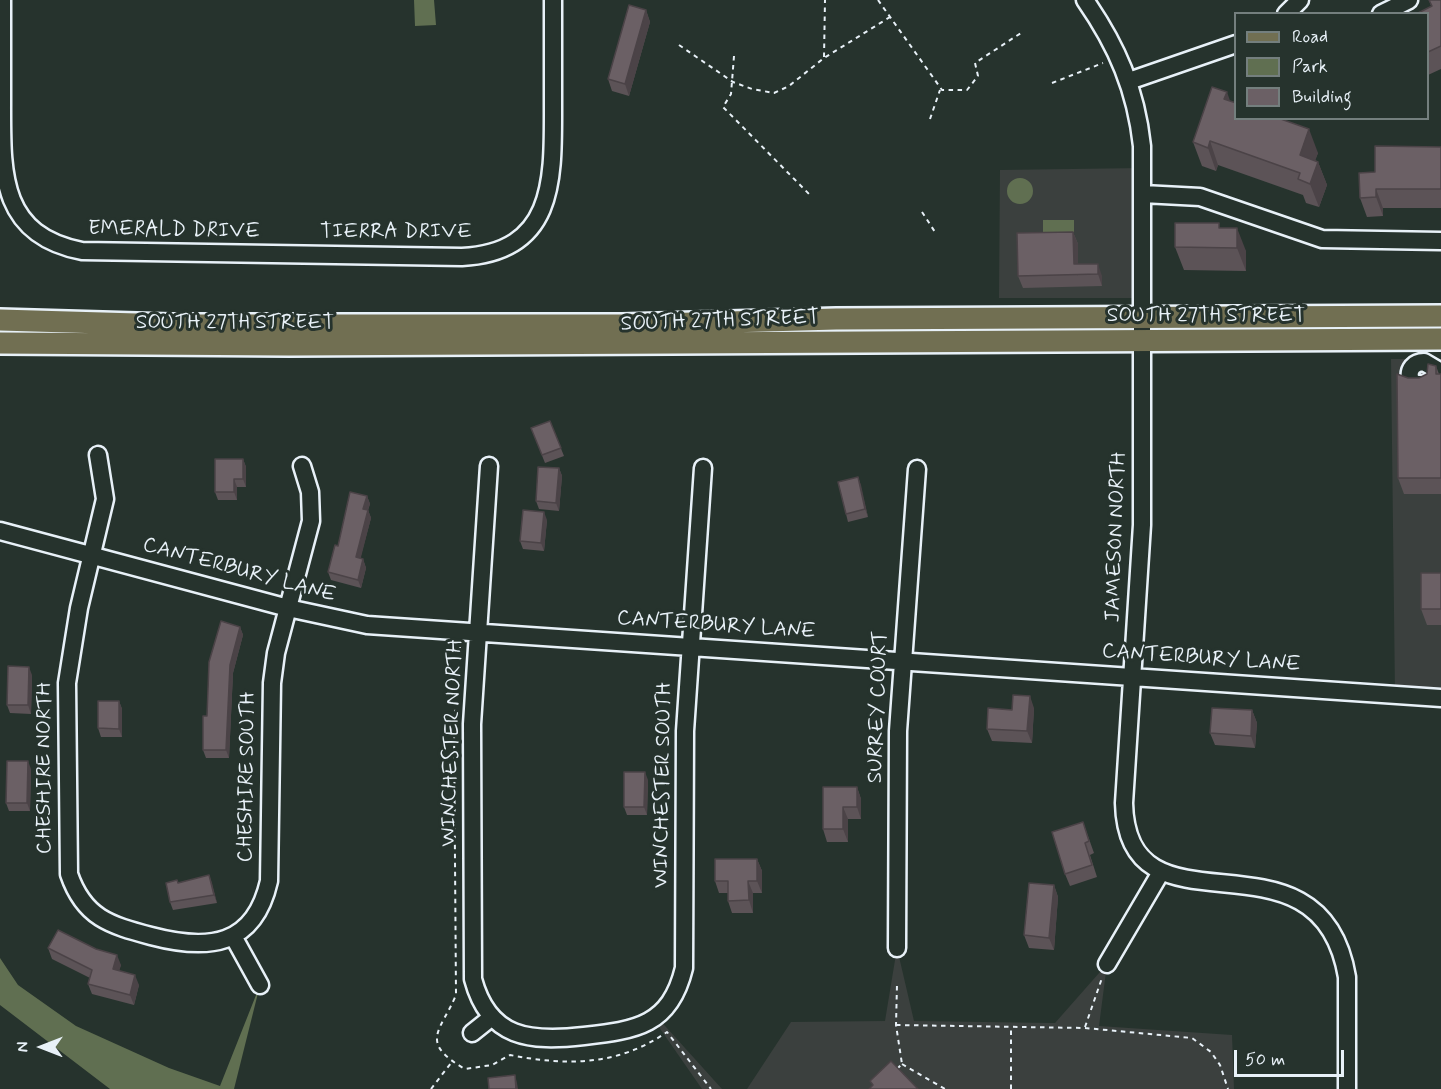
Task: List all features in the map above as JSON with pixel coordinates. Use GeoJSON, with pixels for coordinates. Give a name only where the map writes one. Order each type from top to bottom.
{"type":"FeatureCollection","features":[{"type":"Feature","properties":{"kind":"main road","name":"SOUTH 27TH STREET"},"geometry":{"type":"LineString","coordinates":[[0,320],[182,325],[622,325],[825,319],[1441,316]]}},
{"type":"Feature","properties":{"kind":"main road","name":"SOUTH 27TH STREET"},"geometry":{"type":"LineString","coordinates":[[0,343],[336,345],[1441,339]]}},
{"type":"Feature","properties":{"kind":"street","name":"EMERALD DRIVE"},"geometry":{"type":"LineString","coordinates":[[2,0],[2,173],[13,207],[24,221],[50,241],[82,251],[271,256]]}},
{"type":"Feature","properties":{"kind":"street","name":"TIERRA DRIVE"},"geometry":{"type":"LineString","coordinates":[[271,256],[484,256],[500,251],[520,238],[535,221],[546,201],[551,183],[553,0]]}},
{"type":"Feature","properties":{"kind":"street","name":"JAMESON NORTH"},"geometry":{"type":"LineString","coordinates":[[1085,0],[1104,27],[1129,81],[1139,119],[1143,194],[1142,525],[1125,815],[1129,833],[1137,849],[1161,872],[1188,881],[1270,888],[1296,898],[1317,914],[1338,943],[1347,977],[1347,1089]]}},
{"type":"Feature","properties":{"kind":"street"},"geometry":{"type":"LineString","coordinates":[[1288,12],[1300,0]]}},
{"type":"Feature","properties":{"kind":"street"},"geometry":{"type":"LineString","coordinates":[[1385,12],[1409,0]]}},
{"type":"Feature","properties":{"kind":"street"},"geometry":{"type":"LineString","coordinates":[[1129,81],[1234,45]]}},
{"type":"Feature","properties":{"kind":"street"},"geometry":{"type":"LineString","coordinates":[[1143,194],[1200,197],[1335,241],[1441,241]]}},
{"type":"Feature","properties":{"kind":"street"},"geometry":{"type":"LineString","coordinates":[[1424,384],[1415,384],[1410,379],[1410,370],[1414,365],[1424,362],[1441,372]]}},
{"type":"Feature","properties":{"kind":"street","name":"CHESHIRE NORTH"},"geometry":{"type":"LineString","coordinates":[[98,455],[105,483],[105,499],[72,639],[67,683],[69,874],[80,899],[99,918],[112,925],[150,936]]}},
{"type":"Feature","properties":{"kind":"street","name":"CHESHIRE SOUTH"},"geometry":{"type":"LineString","coordinates":[[150,936],[192,945],[219,942],[233,936],[258,912],[269,881],[272,683],[288,608],[311,521],[310,492],[302,466]]}},
{"type":"Feature","properties":{"kind":"street","name":"WINCHESTER NORTH"},"geometry":{"type":"LineString","coordinates":[[489,466],[472,724],[472,967],[477,992],[492,1017],[516,1034],[534,1039],[582,1036]]}},
{"type":"Feature","properties":{"kind":"street","name":"WINCHESTER SOUTH"},"geometry":{"type":"LineString","coordinates":[[582,1036],[626,1031],[654,1020],[665,1009],[680,986],[684,968],[685,731],[704,468]]}},
{"type":"Feature","properties":{"kind":"street","name":"SURREY COURT"},"geometry":{"type":"LineString","coordinates":[[897,948],[898,731],[917,469]]}},
{"type":"Feature","properties":{"kind":"street","name":"CANTERBURY LANE"},"geometry":{"type":"LineString","coordinates":[[0,531],[288,608],[367,625],[1441,698]]}},
{"type":"Feature","properties":{"kind":"street"},"geometry":{"type":"LineString","coordinates":[[1107,964],[1161,872]]}},
{"type":"Feature","properties":{"kind":"street"},"geometry":{"type":"LineString","coordinates":[[233,936],[260,985]]}},
{"type":"Feature","properties":{"kind":"street"},"geometry":{"type":"LineString","coordinates":[[472,1033],[492,1017]]}},
{"type":"Feature","properties":{"kind":"path"},"geometry":{"type":"LineString","coordinates":[[824,58],[825,0]]}},
{"type":"Feature","properties":{"kind":"path"},"geometry":{"type":"LineString","coordinates":[[878,0],[940,90]]}},
{"type":"Feature","properties":{"kind":"path"},"geometry":{"type":"LineString","coordinates":[[679,45],[733,82],[752,89],[774,93],[789,86],[824,58],[890,17]]}},
{"type":"Feature","properties":{"kind":"path"},"geometry":{"type":"LineString","coordinates":[[940,90],[967,90],[978,76],[975,63],[1021,33]]}},
{"type":"Feature","properties":{"kind":"path"},"geometry":{"type":"LineString","coordinates":[[734,56],[731,94],[723,107],[812,197]]}},
{"type":"Feature","properties":{"kind":"path"},"geometry":{"type":"LineString","coordinates":[[1052,83],[1103,63]]}},
{"type":"Feature","properties":{"kind":"path"},"geometry":{"type":"LineString","coordinates":[[930,118],[934,99],[940,90]]}},
{"type":"Feature","properties":{"kind":"path"},"geometry":{"type":"LineString","coordinates":[[922,212],[935,232]]}},
{"type":"Feature","properties":{"kind":"path"},"geometry":{"type":"LineString","coordinates":[[460,644],[454,726],[456,994],[437,1029],[443,1054],[465,1069],[492,1065],[510,1055],[536,1062],[591,1060],[625,1055],[644,1047],[667,1032],[711,1089]]}},
{"type":"Feature","properties":{"kind":"path"},"geometry":{"type":"LineString","coordinates":[[1085,1028],[1107,964]]}},
{"type":"Feature","properties":{"kind":"path"},"geometry":{"type":"LineString","coordinates":[[897,984],[896,1025],[902,1064]]}},
{"type":"Feature","properties":{"kind":"path"},"geometry":{"type":"LineString","coordinates":[[896,1025],[1085,1028],[1192,1038],[1210,1052],[1220,1065],[1228,1089]]}},
{"type":"Feature","properties":{"kind":"path"},"geometry":{"type":"LineString","coordinates":[[1011,1027],[1011,1089]]}},
{"type":"Feature","properties":{"kind":"path"},"geometry":{"type":"LineString","coordinates":[[431,1089],[452,1062]]}},
{"type":"Feature","properties":{"kind":"path"},"geometry":{"type":"LineString","coordinates":[[895,1070],[902,1064]]}},
{"type":"Feature","properties":{"kind":"path"},"geometry":{"type":"LineString","coordinates":[[902,1064],[945,1089]]}},
{"type":"Feature","properties":{"kind":"shaded area"},"geometry":{"type":"Polygon","coordinates":[[[1143,168],[1143,298],[999,298],[1000,170],[1143,168]]]}},
{"type":"Feature","properties":{"kind":"shaded area"},"geometry":{"type":"Polygon","coordinates":[[[1391,359],[1441,359],[1441,698],[1395,695],[1391,359]]]}},
{"type":"Feature","properties":{"kind":"shaded area"},"geometry":{"type":"Polygon","coordinates":[[[897,948],[914,1021],[1055,1023],[1107,964],[1099,1026],[1232,1035],[1234,1089],[747,1089],[791,1022],[885,1021],[897,948]]]}},
{"type":"Feature","properties":{"kind":"shaded area"},"geometry":{"type":"Polygon","coordinates":[[[657,1017],[722,1089],[702,1089],[654,1020],[657,1017]]]}},
{"type":"Feature","properties":{"kind":"green space"},"geometry":{"type":"Polygon","coordinates":[[[414,0],[434,0],[436,25],[415,26],[414,0]]]}},
{"type":"Feature","properties":{"kind":"green space"},"geometry":{"type":"Polygon","coordinates":[[[1020,178],[1029,182],[1033,191],[1029,200],[1020,204],[1011,200],[1007,191],[1011,182],[1020,178]]]}},
{"type":"Feature","properties":{"kind":"green space"},"geometry":{"type":"Polygon","coordinates":[[[1043,220],[1074,220],[1074,232],[1055,232],[1043,243],[1043,220]]]}},
{"type":"Feature","properties":{"kind":"green space"},"geometry":{"type":"Polygon","coordinates":[[[0,958],[18,985],[76,1026],[169,1068],[220,1086],[260,985],[234,1089],[110,1089],[0,1005],[0,958]]]}},
{"type":"Feature","properties":{"kind":"building"},"geometry":{"type":"Polygon","coordinates":[[[1429,0],[1441,0],[1441,46],[1429,52],[1429,12],[1420,12],[1432,6],[1429,0]]]}},
{"type":"Feature","properties":{"kind":"building"},"geometry":{"type":"Polygon","coordinates":[[[629,5],[646,10],[625,84],[608,79],[629,5]]]}},
{"type":"Feature","properties":{"kind":"building"},"geometry":{"type":"Polygon","coordinates":[[[1212,87],[1227,92],[1224,99],[1234,102],[1234,120],[1284,120],[1309,129],[1300,155],[1318,162],[1310,184],[1298,179],[1300,173],[1210,141],[1208,148],[1193,142],[1212,87]]]}},
{"type":"Feature","properties":{"kind":"building"},"geometry":{"type":"Polygon","coordinates":[[[1375,146],[1441,147],[1441,189],[1376,189],[1376,197],[1360,198],[1359,173],[1375,172],[1375,146]]]}},
{"type":"Feature","properties":{"kind":"building"},"geometry":{"type":"Polygon","coordinates":[[[1175,223],[1219,223],[1219,228],[1237,228],[1237,248],[1175,247],[1175,223]]]}},
{"type":"Feature","properties":{"kind":"building"},"geometry":{"type":"Polygon","coordinates":[[[1073,232],[1074,264],[1098,264],[1098,274],[1018,276],[1017,233],[1073,232]]]}},
{"type":"Feature","properties":{"kind":"building"},"geometry":{"type":"Polygon","coordinates":[[[1428,364],[1436,366],[1436,374],[1441,374],[1441,478],[1398,478],[1397,374],[1408,378],[1419,378],[1427,374],[1428,364]]]}},
{"type":"Feature","properties":{"kind":"building"},"geometry":{"type":"Polygon","coordinates":[[[550,421],[561,448],[542,455],[531,428],[550,421]]]}},
{"type":"Feature","properties":{"kind":"building"},"geometry":{"type":"Polygon","coordinates":[[[215,459],[243,459],[243,479],[234,479],[234,492],[215,492],[215,459]]]}},
{"type":"Feature","properties":{"kind":"building"},"geometry":{"type":"Polygon","coordinates":[[[538,467],[559,468],[556,503],[536,501],[538,467]]]}},
{"type":"Feature","properties":{"kind":"building"},"geometry":{"type":"Polygon","coordinates":[[[858,477],[865,509],[846,514],[838,482],[858,477]]]}},
{"type":"Feature","properties":{"kind":"building"},"geometry":{"type":"Polygon","coordinates":[[[350,492],[367,496],[363,509],[368,510],[356,557],[363,559],[358,580],[328,572],[335,545],[338,546],[350,492]]]}},
{"type":"Feature","properties":{"kind":"building"},"geometry":{"type":"Polygon","coordinates":[[[523,510],[544,512],[541,543],[520,541],[523,510]]]}},
{"type":"Feature","properties":{"kind":"building"},"geometry":{"type":"Polygon","coordinates":[[[1421,573],[1441,573],[1441,609],[1421,609],[1421,573]]]}},
{"type":"Feature","properties":{"kind":"building"},"geometry":{"type":"Polygon","coordinates":[[[221,621],[240,627],[230,665],[226,750],[203,750],[203,716],[207,716],[209,662],[221,621]]]}},
{"type":"Feature","properties":{"kind":"building"},"geometry":{"type":"Polygon","coordinates":[[[8,666],[29,667],[28,705],[7,705],[8,666]]]}},
{"type":"Feature","properties":{"kind":"building"},"geometry":{"type":"Polygon","coordinates":[[[1013,695],[1030,696],[1027,731],[987,729],[988,708],[1012,710],[1013,695]]]}},
{"type":"Feature","properties":{"kind":"building"},"geometry":{"type":"Polygon","coordinates":[[[98,701],[119,701],[119,729],[98,728],[98,701]]]}},
{"type":"Feature","properties":{"kind":"building"},"geometry":{"type":"Polygon","coordinates":[[[1212,708],[1252,710],[1251,736],[1210,733],[1212,708]]]}},
{"type":"Feature","properties":{"kind":"building"},"geometry":{"type":"Polygon","coordinates":[[[7,761],[28,761],[27,803],[6,803],[7,761]]]}},
{"type":"Feature","properties":{"kind":"building"},"geometry":{"type":"Polygon","coordinates":[[[624,772],[645,772],[644,807],[624,807],[624,772]]]}},
{"type":"Feature","properties":{"kind":"building"},"geometry":{"type":"Polygon","coordinates":[[[823,787],[857,787],[857,807],[843,807],[843,829],[823,829],[823,787]]]}},
{"type":"Feature","properties":{"kind":"building"},"geometry":{"type":"Polygon","coordinates":[[[1083,822],[1089,841],[1085,843],[1092,865],[1065,874],[1052,832],[1083,822]]]}},
{"type":"Feature","properties":{"kind":"building"},"geometry":{"type":"Polygon","coordinates":[[[715,859],[757,859],[757,881],[748,881],[749,900],[728,901],[728,881],[715,881],[715,859]]]}},
{"type":"Feature","properties":{"kind":"building"},"geometry":{"type":"Polygon","coordinates":[[[209,875],[214,895],[170,902],[166,883],[177,880],[178,883],[209,875]]]}},
{"type":"Feature","properties":{"kind":"building"},"geometry":{"type":"Polygon","coordinates":[[[1029,883],[1054,885],[1049,938],[1024,935],[1029,883]]]}},
{"type":"Feature","properties":{"kind":"building"},"geometry":{"type":"Polygon","coordinates":[[[58,930],[96,949],[117,955],[113,969],[135,975],[130,995],[88,984],[92,970],[48,948],[58,930]]]}},
{"type":"Feature","properties":{"kind":"building"},"geometry":{"type":"Polygon","coordinates":[[[891,1061],[918,1089],[869,1089],[873,1085],[870,1081],[891,1061]]]}},
{"type":"Feature","properties":{"kind":"building"},"geometry":{"type":"Polygon","coordinates":[[[515,1075],[516,1089],[489,1089],[488,1078],[515,1075]]]}}]}
